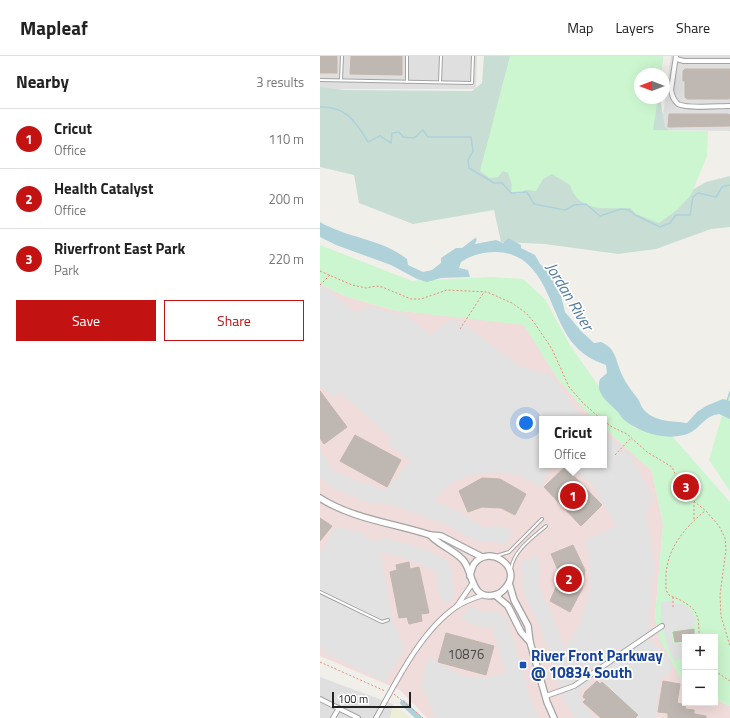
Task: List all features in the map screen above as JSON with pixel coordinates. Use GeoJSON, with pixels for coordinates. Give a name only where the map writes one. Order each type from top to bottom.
{"type":"FeatureCollection","features":[{"type":"Feature","properties":{"kind":"street"},"geometry":{"type":"LineString","coordinates":[[730,61],[684,61],[676,58],[671,90],[674,100],[677,103],[686,106],[730,106]]}},
{"type":"Feature","properties":{"kind":"street"},"geometry":{"type":"LineString","coordinates":[[320,498],[336,509],[430,535],[441,536],[482,557],[496,556],[505,562],[510,572],[509,583],[514,600],[528,626],[530,642],[554,718]]}},
{"type":"Feature","properties":{"kind":"street"},"geometry":{"type":"LineString","coordinates":[[430,535],[438,543],[454,552],[463,560],[472,584],[483,595]]}},
{"type":"Feature","properties":{"kind":"street"},"geometry":{"type":"LineString","coordinates":[[470,576],[474,564],[482,557]]}},
{"type":"Feature","properties":{"kind":"street"},"geometry":{"type":"LineString","coordinates":[[456,606],[483,595],[495,595],[503,592],[509,583]]}},
{"type":"Feature","properties":{"kind":"street"},"geometry":{"type":"LineString","coordinates":[[376,718],[419,646],[437,624],[456,606],[472,584]]}},
{"type":"Feature","properties":{"kind":"street"},"geometry":{"type":"LineString","coordinates":[[495,595],[508,606],[521,632],[530,642]]}},
{"type":"Feature","properties":{"kind":"street"},"geometry":{"type":"LineString","coordinates":[[546,696],[574,686],[662,626]]}},
{"type":"Feature","properties":{"kind":"street"},"geometry":{"type":"LineString","coordinates":[[320,698],[358,718]]}},
{"type":"Feature","properties":{"kind":"street"},"geometry":{"type":"LineString","coordinates":[[333,718],[339,708]]}},
{"type":"Feature","properties":{"kind":"lane"},"geometry":{"type":"LineString","coordinates":[[342,56],[342,80]]}},
{"type":"Feature","properties":{"kind":"lane"},"geometry":{"type":"LineString","coordinates":[[407,56],[407,82]]}},
{"type":"Feature","properties":{"kind":"lane"},"geometry":{"type":"LineString","coordinates":[[440,56],[440,82]]}},
{"type":"Feature","properties":{"kind":"lane"},"geometry":{"type":"LineString","coordinates":[[320,80],[472,83],[473,56]]}},
{"type":"Feature","properties":{"kind":"lane"},"geometry":{"type":"LineString","coordinates":[[496,556],[509,552],[542,519]]}},
{"type":"Feature","properties":{"kind":"lane"},"geometry":{"type":"LineString","coordinates":[[510,572],[516,555],[546,526]]}},
{"type":"Feature","properties":{"kind":"lane"},"geometry":{"type":"LineString","coordinates":[[320,592],[382,622],[388,620]]}},
{"type":"Feature","properties":{"kind":"path"},"geometry":{"type":"LineString","coordinates":[[320,272],[352,285],[366,288],[376,286],[411,299],[421,299],[447,290],[484,292],[499,296],[526,313],[552,349],[569,387],[583,403],[598,416]]}},
{"type":"Feature","properties":{"kind":"path"},"geometry":{"type":"LineString","coordinates":[[320,286],[330,275]]}},
{"type":"Feature","properties":{"kind":"path"},"geometry":{"type":"LineString","coordinates":[[460,329],[484,292]]}},
{"type":"Feature","properties":{"kind":"path"},"geometry":{"type":"LineString","coordinates":[[607,423],[632,437],[647,452],[672,467],[684,493],[706,511],[719,526],[725,538],[726,549],[720,595],[721,616],[730,646]]}},
{"type":"Feature","properties":{"kind":"path"},"geometry":{"type":"LineString","coordinates":[[615,455],[632,437]]}},
{"type":"Feature","properties":{"kind":"path"},"geometry":{"type":"LineString","coordinates":[[694,502],[694,520]]}},
{"type":"Feature","properties":{"kind":"path"},"geometry":{"type":"LineString","coordinates":[[699,634],[698,614],[690,605],[669,595],[666,590],[666,576],[669,558],[678,540],[694,520],[706,511]]}},
{"type":"Feature","properties":{"kind":"path"},"geometry":{"type":"LineString","coordinates":[[673,607],[674,597]]}},
{"type":"Feature","properties":{"kind":"path"},"geometry":{"type":"LineString","coordinates":[[320,662],[398,696],[422,718]]}},
{"type":"Feature","properties":{"kind":"path"},"geometry":{"type":"LineString","coordinates":[[718,674],[730,681]]}},
{"type":"Feature","properties":{"kind":"shaded area"},"geometry":{"type":"Polygon","coordinates":[[[320,56],[477,56],[476,89],[320,89],[320,56]]]}},
{"type":"Feature","properties":{"kind":"shaded area"},"geometry":{"type":"Polygon","coordinates":[[[671,56],[730,56],[730,131],[661,130],[665,104],[670,104],[669,68],[671,56]]]}},
{"type":"Feature","properties":{"kind":"shaded area"},"geometry":{"type":"Polygon","coordinates":[[[320,284],[345,296],[393,310],[524,324],[557,378],[591,416],[539,416],[539,468],[607,468],[607,431],[652,471],[663,524],[655,617],[682,680],[682,706],[718,706],[718,700],[730,706],[730,718],[427,718],[400,690],[320,656],[320,284]]]}},
{"type":"Feature","properties":{"kind":"shaded area"},"geometry":{"type":"Polygon","coordinates":[[[320,284],[355,312],[370,306],[398,315],[402,312],[431,335],[449,320],[461,322],[520,366],[552,376],[579,413],[583,416],[539,416],[539,468],[550,468],[541,487],[523,477],[495,472],[469,475],[450,484],[434,501],[455,510],[483,527],[497,526],[513,530],[505,545],[494,542],[476,541],[445,524],[392,505],[368,502],[336,490],[320,478],[320,449],[333,470],[357,481],[386,490],[410,461],[388,444],[391,438],[339,392],[335,398],[320,386],[320,284]]]}},
{"type":"Feature","properties":{"kind":"shaded area"},"geometry":{"type":"Polygon","coordinates":[[[607,436],[630,455],[653,497],[646,513],[654,561],[648,637],[662,650],[671,662],[671,672],[660,679],[656,718],[639,718],[596,677],[578,692],[582,702],[595,718],[575,718],[563,698],[542,631],[523,591],[522,562],[537,555],[541,571],[538,584],[565,650],[582,620],[589,589],[589,561],[585,540],[616,526],[592,483],[570,468],[607,468],[607,436]]]}},
{"type":"Feature","properties":{"kind":"shaded area"},"geometry":{"type":"Polygon","coordinates":[[[338,526],[366,534],[365,538],[381,541],[382,537],[427,550],[450,562],[447,567],[452,568],[451,578],[455,593],[452,596],[453,598],[446,606],[438,588],[436,572],[405,558],[380,552],[393,621],[399,636],[405,644],[402,654],[385,682],[323,652],[324,648],[320,648],[320,550],[323,551],[333,528],[337,530],[338,526]]]}},
{"type":"Feature","properties":{"kind":"shaded area"},"geometry":{"type":"Polygon","coordinates":[[[673,600],[673,603],[682,604],[690,609],[696,618],[694,628],[671,631],[673,644],[682,643],[682,658],[674,661],[669,652],[661,621],[661,602],[673,600]]]}},
{"type":"Feature","properties":{"kind":"shaded area"},"geometry":{"type":"Polygon","coordinates":[[[470,606],[484,612],[500,611],[501,616],[506,615],[530,697],[539,718],[435,718],[420,683],[424,682],[423,675],[427,661],[431,657],[452,671],[468,677],[491,677],[506,672],[492,626],[481,628],[461,619],[470,606]]]}},
{"type":"Feature","properties":{"kind":"shaded area"},"geometry":{"type":"Polygon","coordinates":[[[320,677],[393,704],[390,718],[320,718],[320,677]]]}},
{"type":"Feature","properties":{"kind":"green space"},"geometry":{"type":"Polygon","coordinates":[[[484,56],[663,56],[662,68],[634,68],[634,104],[661,104],[665,127],[669,131],[661,208],[706,182],[730,176],[730,227],[711,229],[656,249],[618,254],[545,244],[501,242],[494,210],[413,224],[359,203],[354,175],[320,167],[320,87],[345,90],[472,91],[482,83],[484,56]]]}},
{"type":"Feature","properties":{"kind":"green space"},"geometry":{"type":"Polygon","coordinates":[[[510,56],[663,56],[662,68],[634,68],[634,104],[657,104],[653,130],[708,131],[707,156],[691,195],[677,210],[659,223],[636,214],[630,208],[603,208],[587,205],[574,194],[570,185],[552,174],[543,179],[536,191],[526,190],[518,194],[511,192],[512,185],[508,173],[503,171],[498,177],[489,178],[480,171],[510,56]]]}},
{"type":"Feature","properties":{"kind":"green space"},"geometry":{"type":"Polygon","coordinates":[[[320,245],[412,281],[491,277],[523,279],[545,299],[570,345],[604,394],[634,428],[672,436],[730,502],[730,706],[718,700],[718,634],[682,634],[682,681],[660,640],[655,617],[663,524],[652,471],[607,431],[607,416],[590,416],[588,414],[557,378],[524,325],[393,310],[345,296],[320,284],[320,245]]]}},
{"type":"Feature","properties":{"kind":"green space"},"geometry":{"type":"Polygon","coordinates":[[[730,389],[730,491],[709,460],[730,389]]]}},
{"type":"Feature","properties":{"kind":"green space"},"geometry":{"type":"Polygon","coordinates":[[[393,704],[411,718],[390,718],[393,704]]]}},
{"type":"Feature","properties":{"kind":"water"},"geometry":{"type":"Polygon","coordinates":[[[320,222],[341,232],[387,247],[407,259],[408,265],[423,272],[432,270],[441,263],[441,258],[456,248],[462,248],[475,238],[477,239],[475,244],[496,240],[503,243],[508,238],[521,245],[521,248],[535,255],[540,264],[551,273],[555,286],[561,296],[565,312],[581,331],[594,343],[601,342],[606,344],[612,350],[626,382],[643,409],[648,414],[658,419],[687,423],[697,412],[706,406],[723,399],[730,401],[730,419],[719,414],[714,415],[690,433],[671,437],[649,433],[635,427],[623,419],[604,398],[599,390],[600,379],[607,373],[606,365],[587,356],[575,346],[563,328],[543,285],[535,272],[525,262],[512,255],[495,252],[477,254],[461,262],[459,268],[468,270],[470,277],[441,278],[427,282],[417,279],[391,265],[336,245],[320,237],[320,222]]]}},
{"type":"Feature","properties":{"kind":"building"},"geometry":{"type":"Polygon","coordinates":[[[320,56],[337,56],[337,73],[320,73],[320,56]]]}},
{"type":"Feature","properties":{"kind":"building"},"geometry":{"type":"Polygon","coordinates":[[[351,56],[402,56],[402,75],[350,74],[351,56]]]}},
{"type":"Feature","properties":{"kind":"building"},"geometry":{"type":"Polygon","coordinates":[[[685,69],[730,69],[729,99],[687,99],[685,97],[685,81],[683,81],[683,71],[685,69]]]}},
{"type":"Feature","properties":{"kind":"building"},"geometry":{"type":"Polygon","coordinates":[[[669,114],[728,114],[730,115],[730,126],[668,127],[669,114]]]}},
{"type":"Feature","properties":{"kind":"building"},"geometry":{"type":"Polygon","coordinates":[[[320,391],[347,427],[324,444],[320,438],[320,391]]]}},
{"type":"Feature","properties":{"kind":"building"},"geometry":{"type":"Polygon","coordinates":[[[355,435],[401,460],[387,487],[340,461],[355,435]]]}},
{"type":"Feature","properties":{"kind":"building"},"geometry":{"type":"Polygon","coordinates":[[[564,468],[566,468],[602,505],[581,526],[544,487],[564,468]]]}},
{"type":"Feature","properties":{"kind":"building"},"geometry":{"type":"Polygon","coordinates":[[[482,478],[500,479],[526,494],[515,515],[501,508],[482,507],[468,512],[459,491],[482,478]]]}},
{"type":"Feature","properties":{"kind":"building"},"geometry":{"type":"Polygon","coordinates":[[[320,518],[332,526],[320,541],[320,518]]]}},
{"type":"Feature","properties":{"kind":"building"},"geometry":{"type":"Polygon","coordinates":[[[573,545],[585,570],[582,589],[570,612],[550,601],[557,585],[558,570],[551,554],[573,545]]]}},
{"type":"Feature","properties":{"kind":"building"},"geometry":{"type":"Polygon","coordinates":[[[409,562],[410,569],[419,567],[429,613],[421,614],[422,621],[409,624],[407,617],[399,618],[390,572],[397,570],[396,565],[409,562]]]}},
{"type":"Feature","properties":{"kind":"building"},"geometry":{"type":"Polygon","coordinates":[[[694,629],[694,634],[682,634],[682,641],[675,642],[673,632],[694,629]]]}},
{"type":"Feature","properties":{"kind":"building"},"geometry":{"type":"Polygon","coordinates":[[[446,633],[494,646],[486,675],[438,662],[446,633]]]}},
{"type":"Feature","properties":{"kind":"building"},"geometry":{"type":"Polygon","coordinates":[[[597,681],[600,684],[602,682],[638,715],[635,718],[601,718],[583,702],[586,699],[583,697],[585,692],[597,681]]]}},
{"type":"Feature","properties":{"kind":"building"},"geometry":{"type":"Polygon","coordinates":[[[663,681],[680,684],[677,703],[682,704],[682,706],[686,706],[685,709],[694,710],[694,714],[706,716],[706,718],[668,718],[668,713],[658,712],[663,681]]]}},
{"type":"Feature","properties":{"kind":"waterway"},"geometry":{"type":"LineString","coordinates":[[320,107],[329,107],[343,112],[354,122],[368,142],[380,136],[391,143],[392,133],[399,132],[403,137],[414,138],[423,130],[428,137],[471,137],[473,151],[468,160],[469,168],[494,183],[502,183],[511,193],[527,192],[534,204],[565,210],[574,205],[586,204],[600,216],[621,209],[629,210],[635,215],[660,227],[670,223],[676,215],[690,215],[693,197],[698,193],[716,197],[722,187],[730,185]]}},
{"type":"Feature","properties":{"kind":"waterway"},"geometry":{"type":"LineString","coordinates":[[727,401],[730,392]]}},
{"type":"Feature","properties":{"kind":"waterway"},"geometry":{"type":"LineString","coordinates":[[403,703],[419,718]]}},
{"type":"Feature","properties":{"kind":"place","name":"Riverfront East Park"},"geometry":{"type":"Point","coordinates":[686,487]}},
{"type":"Feature","properties":{"kind":"place","name":"Cricut"},"geometry":{"type":"Point","coordinates":[573,496]}},
{"type":"Feature","properties":{"kind":"place","name":"Health Catalyst"},"geometry":{"type":"Point","coordinates":[569,579]}},
{"type":"Feature","properties":{"kind":"place","name":"River Front Parkway @ 10834 South"},"geometry":{"type":"Point","coordinates":[523,665]}},
{"type":"Feature","properties":{"kind":"water label","name":"Jordan River"},"geometry":{"type":"Point","coordinates":[570,296]}}]}
